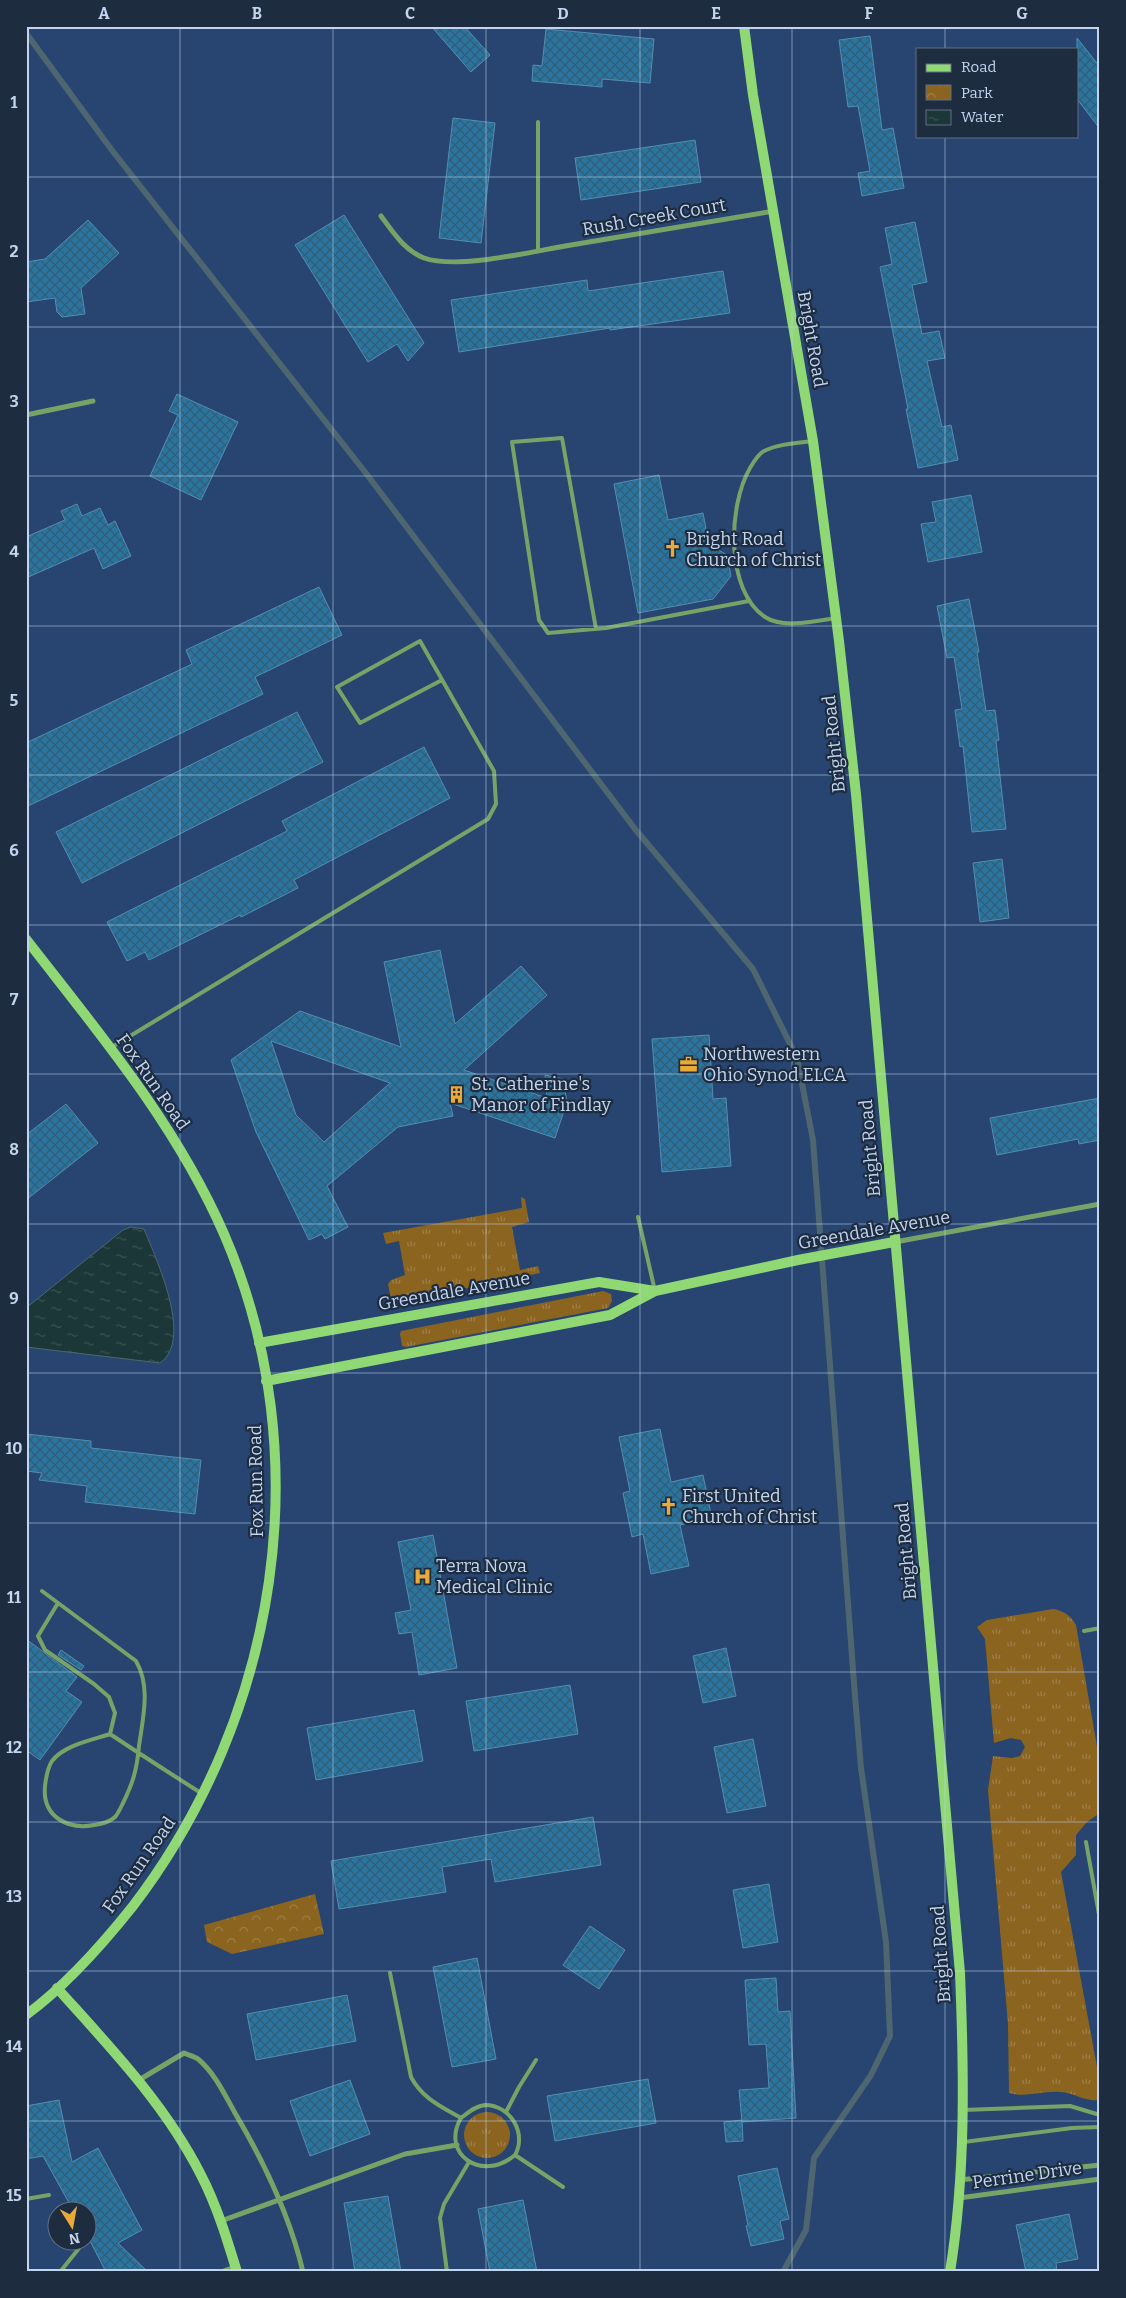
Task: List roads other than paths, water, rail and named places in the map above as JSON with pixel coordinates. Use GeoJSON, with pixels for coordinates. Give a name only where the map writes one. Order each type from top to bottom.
{"type":"FeatureCollection","features":[{"type":"Feature","properties":{"kind":"street","name":"Bright Road"},"geometry":{"type":"LineString","coordinates":[[744,26],[753,94],[812,440],[836,618],[856,794],[894,1242],[960,1973],[962,2142],[960,2180],[950,2272]]}},
{"type":"Feature","properties":{"kind":"street","name":"Rush Creek Court"},"geometry":{"type":"LineString","coordinates":[[381,216],[410,251],[424,258],[440,261],[470,261],[774,211]]}},
{"type":"Feature","properties":{"kind":"street"},"geometry":{"type":"LineString","coordinates":[[26,415],[93,401]]}},
{"type":"Feature","properties":{"kind":"street","name":"Fox Run Road"},"geometry":{"type":"LineString","coordinates":[[26,939],[110,1048],[169,1129],[200,1181],[225,1236],[246,1294],[259,1343],[271,1414],[275,1475],[274,1536],[267,1600],[255,1657],[237,1715],[215,1770],[188,1824],[155,1876],[118,1925],[77,1970],[26,2015]]}},
{"type":"Feature","properties":{"kind":"street","name":"Greendale Avenue"},"geometry":{"type":"LineString","coordinates":[[266,1381],[610,1315],[655,1291],[798,1260],[1100,1204]]}},
{"type":"Feature","properties":{"kind":"street","name":"Greendale Avenue"},"geometry":{"type":"LineString","coordinates":[[259,1343],[599,1282],[655,1291]]}},
{"type":"Feature","properties":{"kind":"street"},"geometry":{"type":"LineString","coordinates":[[58,1988],[139,2080],[170,2122],[197,2168],[221,2221],[236,2269]]}},
{"type":"Feature","properties":{"kind":"street"},"geometry":{"type":"LineString","coordinates":[[139,2080],[184,2053],[196,2058],[207,2068],[224,2093],[255,2147],[286,2216],[303,2272]]}},
{"type":"Feature","properties":{"kind":"street"},"geometry":{"type":"LineString","coordinates":[[221,2221],[405,2154],[457,2145]]}},
{"type":"Feature","properties":{"kind":"street","name":"Perrine Drive"},"geometry":{"type":"LineString","coordinates":[[960,2180],[1100,2165]]}},
{"type":"Feature","properties":{"kind":"street","name":"Perrine Drive"},"geometry":{"type":"LineString","coordinates":[[958,2198],[1100,2179]]}},
{"type":"Feature","properties":{"kind":"lane"},"geometry":{"type":"LineString","coordinates":[[538,122],[538,251]]}},
{"type":"Feature","properties":{"kind":"lane"},"geometry":{"type":"LineString","coordinates":[[596,629],[562,438],[512,442],[539,620],[548,633],[596,629],[749,601]]}},
{"type":"Feature","properties":{"kind":"lane"},"geometry":{"type":"LineString","coordinates":[[812,440],[763,451],[745,477],[737,501],[733,528],[734,553],[749,601],[765,618],[782,622],[810,622],[836,618]]}},
{"type":"Feature","properties":{"kind":"lane"},"geometry":{"type":"LineString","coordinates":[[110,1048],[488,819],[496,804],[494,771],[420,641],[337,687],[360,723],[442,680]]}},
{"type":"Feature","properties":{"kind":"lane"},"geometry":{"type":"LineString","coordinates":[[638,1217],[655,1291]]}},
{"type":"Feature","properties":{"kind":"lane"},"geometry":{"type":"LineString","coordinates":[[42,1591],[136,1661],[143,1673],[145,1694],[134,1782],[116,1816],[100,1824],[82,1827],[67,1825],[55,1818],[47,1806],[44,1792],[46,1773],[53,1760],[67,1750],[110,1734]]}},
{"type":"Feature","properties":{"kind":"lane"},"geometry":{"type":"LineString","coordinates":[[58,1603],[38,1636],[45,1650],[94,1684],[109,1697],[115,1713],[110,1734]]}},
{"type":"Feature","properties":{"kind":"lane"},"geometry":{"type":"LineString","coordinates":[[1084,1631],[1100,1628]]}},
{"type":"Feature","properties":{"kind":"lane"},"geometry":{"type":"LineString","coordinates":[[110,1734],[203,1794]]}},
{"type":"Feature","properties":{"kind":"lane"},"geometry":{"type":"LineString","coordinates":[[1086,1842],[1100,1920]]}},
{"type":"Feature","properties":{"kind":"lane"},"geometry":{"type":"LineString","coordinates":[[390,1973],[411,2076],[418,2090],[428,2100],[461,2118]]}},
{"type":"Feature","properties":{"kind":"lane"},"geometry":{"type":"LineString","coordinates":[[506,2112],[536,2060]]}},
{"type":"Feature","properties":{"kind":"lane"},"geometry":{"type":"LineString","coordinates":[[485,2105],[506,2112],[518,2129],[520,2140],[515,2155],[497,2166],[486,2168],[469,2162],[457,2145],[456,2130],[461,2118],[475,2108],[485,2105]]}},
{"type":"Feature","properties":{"kind":"lane"},"geometry":{"type":"LineString","coordinates":[[963,2110],[1070,2106],[1100,2115]]}},
{"type":"Feature","properties":{"kind":"lane"},"geometry":{"type":"LineString","coordinates":[[962,2142],[1072,2128],[1100,2127]]}},
{"type":"Feature","properties":{"kind":"lane"},"geometry":{"type":"LineString","coordinates":[[515,2155],[563,2188]]}},
{"type":"Feature","properties":{"kind":"lane"},"geometry":{"type":"LineString","coordinates":[[447,2272],[440,2218],[444,2204],[469,2162]]}},
{"type":"Feature","properties":{"kind":"lane"},"geometry":{"type":"LineString","coordinates":[[26,2199],[49,2195]]}},
{"type":"Feature","properties":{"kind":"lane"},"geometry":{"type":"LineString","coordinates":[[60,2272],[78,2250]]}},
{"type":"Feature","properties":{"kind":"lane"},"geometry":{"type":"LineString","coordinates":[[220,2272],[236,2269]]}},
{"type":"Feature","properties":{"kind":"water"},"geometry":{"type":"Polygon","coordinates":[[[131,1227],[144,1229],[163,1278],[173,1318],[174,1336],[170,1352],[160,1363],[26,1347],[26,1308],[123,1230],[131,1227]]]}},
{"type":"Feature","properties":{"kind":"waterway"},"geometry":{"type":"LineString","coordinates":[[26,33],[111,149],[365,472],[635,829],[753,969],[797,1058],[813,1140],[861,1768],[886,1942],[890,2036],[871,2075],[814,2158],[806,2230],[783,2272]]}},
{"type":"Feature","properties":{"kind":"place","name":"Bright Road Church of Christ"},"geometry":{"type":"Point","coordinates":[672,549]}},
{"type":"Feature","properties":{"kind":"place","name":"Northwestern Ohio Synod ELCA"},"geometry":{"type":"Point","coordinates":[689,1064]}},
{"type":"Feature","properties":{"kind":"place","name":"St. Catherine's Manor of Findlay"},"geometry":{"type":"Point","coordinates":[457,1094]}},
{"type":"Feature","properties":{"kind":"place","name":"First United Church of Christ"},"geometry":{"type":"Point","coordinates":[668,1506]}},
{"type":"Feature","properties":{"kind":"place","name":"Terra Nova Medical Clinic"},"geometry":{"type":"Point","coordinates":[422,1576]}}]}
